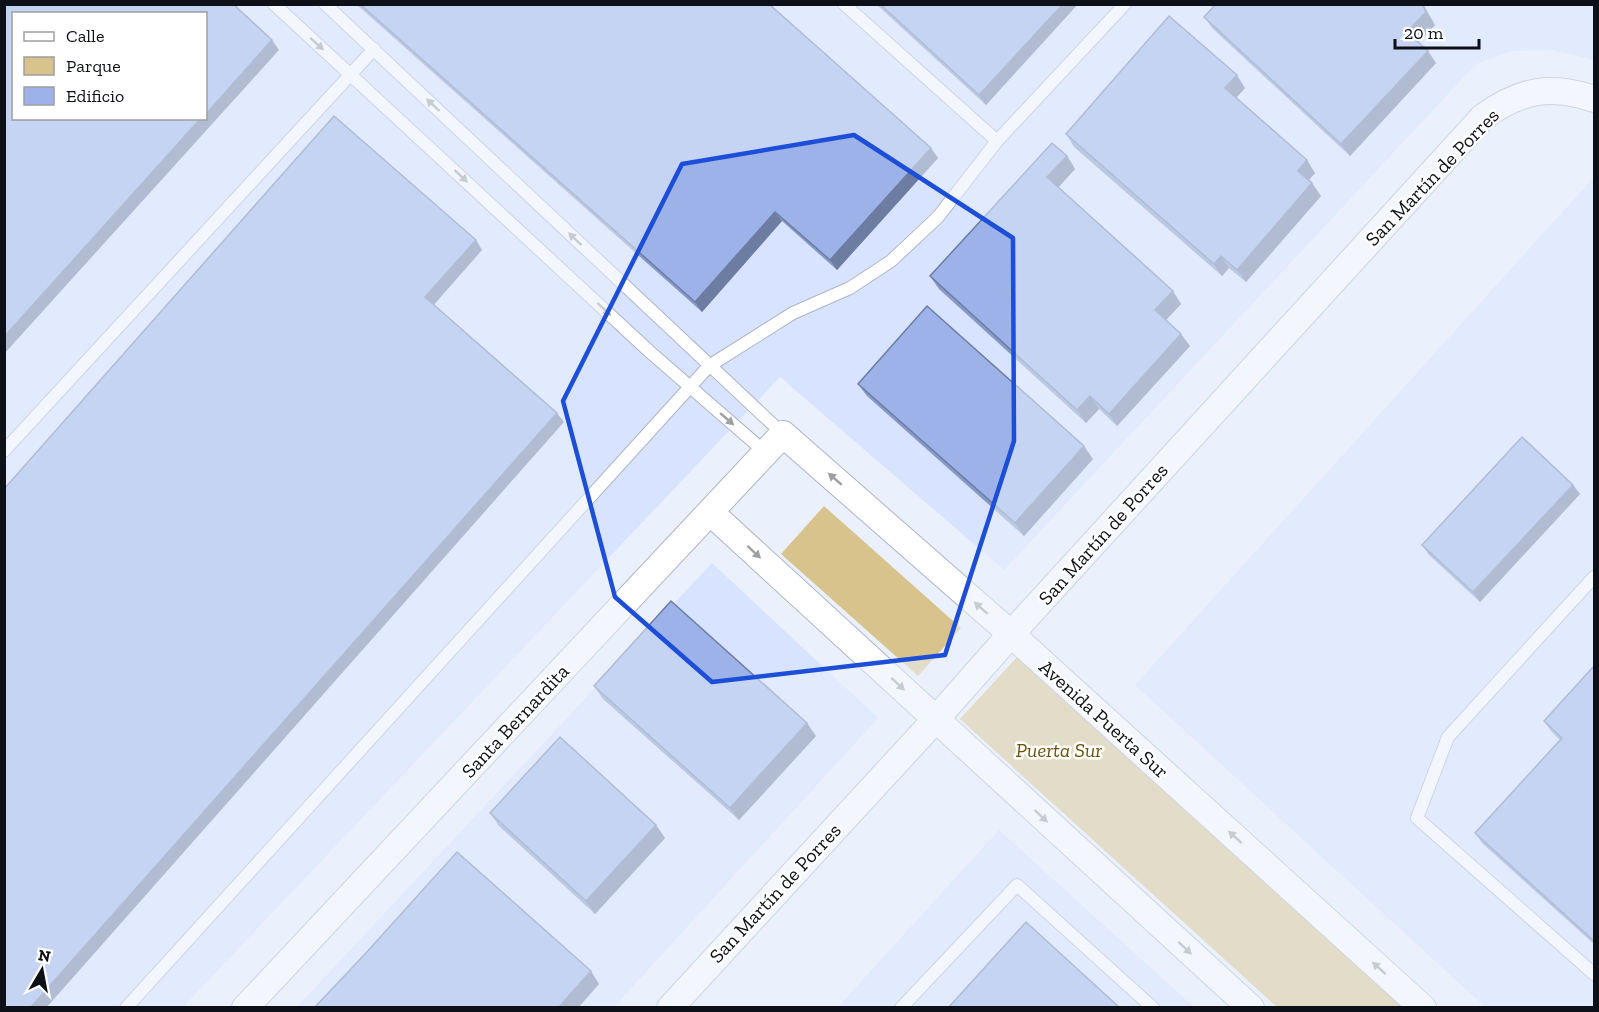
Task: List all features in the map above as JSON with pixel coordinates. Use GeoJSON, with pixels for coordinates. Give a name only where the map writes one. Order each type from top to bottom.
{"type":"FeatureCollection","features":[{"type":"Feature","properties":{"kind":"street","name":"San Martín de Porres"},"geometry":{"type":"LineString","coordinates":[[670,1008],[1483,117],[1499,105],[1534,92],[1553,90],[1594,99]]}},
{"type":"Feature","properties":{"kind":"street","name":"Avenida Puerta Sur"},"geometry":{"type":"LineString","coordinates":[[783,434],[1011,634],[1423,1008]]}},
{"type":"Feature","properties":{"kind":"street","name":"Santa Bernardita"},"geometry":{"type":"LineString","coordinates":[[245,1008],[783,434]]}},
{"type":"Feature","properties":{"kind":"street"},"geometry":{"type":"LineString","coordinates":[[711,513],[1251,1008]]}},
{"type":"Feature","properties":{"kind":"lane"},"geometry":{"type":"LineString","coordinates":[[274,4],[689,386],[765,452]]}},
{"type":"Feature","properties":{"kind":"lane"},"geometry":{"type":"LineString","coordinates":[[325,4],[783,434]]}},
{"type":"Feature","properties":{"kind":"lane"},"geometry":{"type":"LineString","coordinates":[[844,4],[997,141]]}},
{"type":"Feature","properties":{"kind":"lane"},"geometry":{"type":"LineString","coordinates":[[126,1008],[689,386],[709,366],[793,312],[850,288],[891,261],[938,216],[997,141],[1125,4]]}},
{"type":"Feature","properties":{"kind":"lane"},"geometry":{"type":"LineString","coordinates":[[4,452],[374,49]]}},
{"type":"Feature","properties":{"kind":"lane"},"geometry":{"type":"LineString","coordinates":[[1594,577],[1448,737],[1417,818],[1594,974]]}},
{"type":"Feature","properties":{"kind":"lane"},"geometry":{"type":"LineString","coordinates":[[901,1008],[1017,885],[1153,1008]]}},
{"type":"Feature","properties":{"kind":"highlighted area"},"geometry":{"type":"Polygon","coordinates":[[[854,135],[1013,238],[1014,441],[945,655],[712,682],[615,597],[563,401],[682,164],[854,135]]]}},
{"type":"Feature","properties":{"kind":"shaded area"},"geometry":{"type":"Polygon","coordinates":[[[5,5],[1594,5],[1594,60],[1552,50],[1512,51],[1476,64],[1004,570],[780,377],[183,1007],[5,1008],[5,5]]]}},
{"type":"Feature","properties":{"kind":"shaded area"},"geometry":{"type":"Polygon","coordinates":[[[1594,177],[1594,1007],[1485,1007],[1135,685],[1594,177]]]}},
{"type":"Feature","properties":{"kind":"shaded area"},"geometry":{"type":"Polygon","coordinates":[[[712,563],[878,718],[614,1007],[296,1008],[712,563]]]}},
{"type":"Feature","properties":{"kind":"shaded area"},"geometry":{"type":"Polygon","coordinates":[[[999,830],[1194,1007],[837,1008],[999,830]]]}},
{"type":"Feature","properties":{"kind":"green space"},"geometry":{"type":"Polygon","coordinates":[[[824,506],[961,628],[918,676],[781,554],[824,506]]]}},
{"type":"Feature","properties":{"kind":"green space","name":"Puerta Sur"},"geometry":{"type":"Polygon","coordinates":[[[1019,655],[1402,1007],[1277,1007],[960,719],[1019,655]]]}},
{"type":"Feature","properties":{"kind":"building"},"geometry":{"type":"Polygon","coordinates":[[[4,4],[233,4],[272,40],[207,113],[207,12],[12,12],[12,120],[199,120],[4,337],[4,4]]]}},
{"type":"Feature","properties":{"kind":"building"},"geometry":{"type":"Polygon","coordinates":[[[360,4],[769,4],[931,148],[830,260],[775,212],[695,302],[360,4]]]}},
{"type":"Feature","properties":{"kind":"building"},"geometry":{"type":"Polygon","coordinates":[[[880,4],[1063,4],[979,95],[880,4]]]}},
{"type":"Feature","properties":{"kind":"building"},"geometry":{"type":"Polygon","coordinates":[[[1216,4],[1422,4],[1426,12],[1407,32],[1428,51],[1341,144],[1204,17],[1216,4]]]}},
{"type":"Feature","properties":{"kind":"building"},"geometry":{"type":"Polygon","coordinates":[[[1169,16],[1237,75],[1225,88],[1307,160],[1298,171],[1312,183],[1237,270],[1221,256],[1214,264],[1066,134],[1169,16]]]}},
{"type":"Feature","properties":{"kind":"building"},"geometry":{"type":"Polygon","coordinates":[[[334,116],[476,240],[425,297],[557,413],[30,1008],[4,1008],[4,489],[334,116]]]}},
{"type":"Feature","properties":{"kind":"building"},"geometry":{"type":"Polygon","coordinates":[[[1052,143],[1067,156],[1047,177],[1173,291],[1155,310],[1181,334],[1109,414],[1090,396],[1077,410],[930,276],[1052,143]]]}},
{"type":"Feature","properties":{"kind":"building"},"geometry":{"type":"Polygon","coordinates":[[[927,306],[1084,446],[1015,523],[858,384],[927,306]]]}},
{"type":"Feature","properties":{"kind":"building"},"geometry":{"type":"Polygon","coordinates":[[[1522,437],[1573,485],[1473,592],[1422,545],[1522,437]]]}},
{"type":"Feature","properties":{"kind":"building"},"geometry":{"type":"Polygon","coordinates":[[[671,601],[807,723],[730,808],[594,686],[671,601]]]}},
{"type":"Feature","properties":{"kind":"building"},"geometry":{"type":"Polygon","coordinates":[[[1594,666],[1594,941],[1475,833],[1562,738],[1544,721],[1594,666]]]}},
{"type":"Feature","properties":{"kind":"building"},"geometry":{"type":"Polygon","coordinates":[[[560,737],[656,825],[586,901],[490,813],[560,737]]]}},
{"type":"Feature","properties":{"kind":"building"},"geometry":{"type":"Polygon","coordinates":[[[457,852],[591,971],[558,1008],[314,1008],[365,954],[457,852]]]}},
{"type":"Feature","properties":{"kind":"building"},"geometry":{"type":"Polygon","coordinates":[[[1026,922],[1120,1008],[948,1008],[1026,922]]]}}]}
